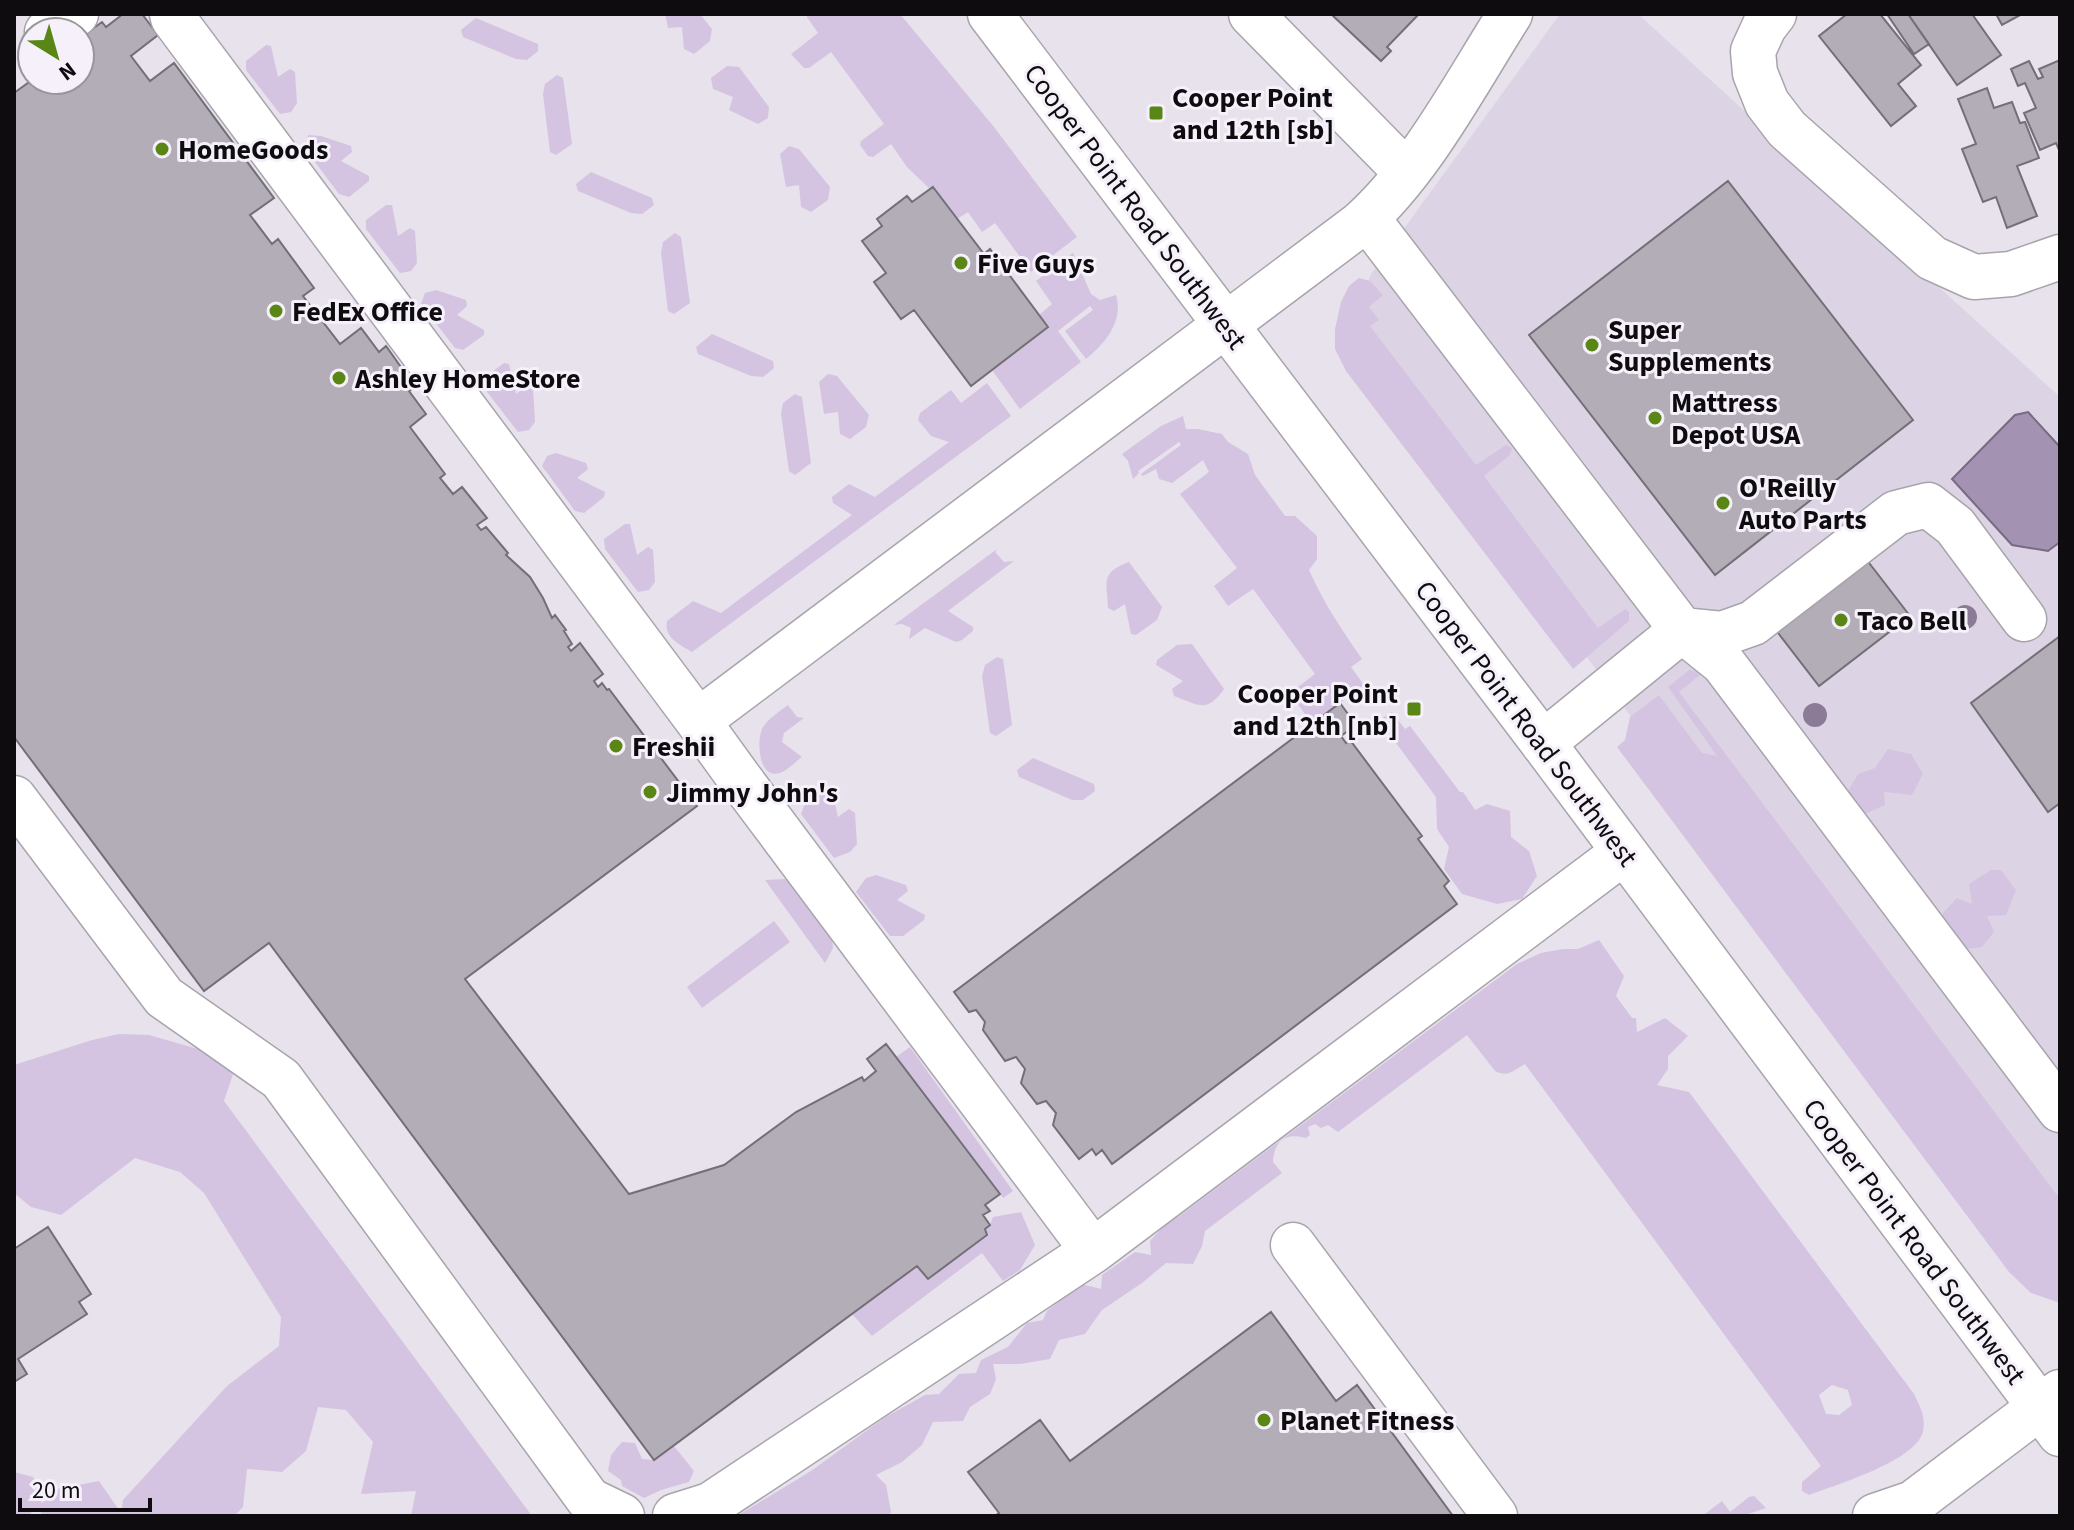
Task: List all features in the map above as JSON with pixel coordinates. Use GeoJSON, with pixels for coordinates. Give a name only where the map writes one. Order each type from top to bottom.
{"type":"FeatureCollection","features":[{"type":"Feature","properties":{"kind":"main road"},"geometry":{"type":"LineString","coordinates":[[172,14],[1093,1251]]}},
{"type":"Feature","properties":{"kind":"main road","name":"Cooper Point Road Southwest"},"geometry":{"type":"LineString","coordinates":[[990,14],[1624,852],[2053,1411]]}},
{"type":"Feature","properties":{"kind":"main road"},"geometry":{"type":"LineString","coordinates":[[1251,14],[1407,173]]}},
{"type":"Feature","properties":{"kind":"main road"},"geometry":{"type":"LineString","coordinates":[[698,721],[1367,218],[1386,200],[1434,135],[1510,14]]}},
{"type":"Feature","properties":{"kind":"main road"},"geometry":{"type":"LineString","coordinates":[[1774,14],[1753,51],[1755,73],[1767,103],[1787,129],[1932,258],[1974,277],[2011,274],[2060,257]]}},
{"type":"Feature","properties":{"kind":"main road"},"geometry":{"type":"LineString","coordinates":[[1367,218],[1682,630],[1723,663],[2060,1110]]}},
{"type":"Feature","properties":{"kind":"main road"},"geometry":{"type":"LineString","coordinates":[[1543,743],[1682,630],[1722,634],[1753,623],[1896,513],[1928,505],[1955,526],[2024,619]]}},
{"type":"Feature","properties":{"kind":"main road"},"geometry":{"type":"LineString","coordinates":[[14,798],[164,997],[281,1079],[589,1500],[622,1516]]}},
{"type":"Feature","properties":{"kind":"main road"},"geometry":{"type":"LineString","coordinates":[[675,1516],[710,1505],[1093,1251],[1624,852]]}},
{"type":"Feature","properties":{"kind":"main road"},"geometry":{"type":"LineString","coordinates":[[1293,1245],[1495,1516]]}},
{"type":"Feature","properties":{"kind":"main road"},"geometry":{"type":"LineString","coordinates":[[1875,1516],[1913,1503],[2053,1411]]}},
{"type":"Feature","properties":{"kind":"shaded area"},"geometry":{"type":"Polygon","coordinates":[[[665,14],[700,14],[712,29],[710,41],[694,54],[684,49],[682,27],[668,28],[665,14]]]}},
{"type":"Feature","properties":{"kind":"shaded area"},"geometry":{"type":"Polygon","coordinates":[[[807,14],[900,14],[994,127],[1077,237],[1031,272],[995,223],[982,232],[968,212],[957,219],[933,187],[930,189],[907,167],[891,144],[873,157],[868,156],[860,145],[861,141],[884,124],[831,52],[809,68],[804,68],[791,54],[818,33],[807,14]]]}},
{"type":"Feature","properties":{"kind":"shaded area"},"geometry":{"type":"Polygon","coordinates":[[[1560,14],[1638,14],[2060,397],[2060,1295],[1348,335],[1371,274],[1560,14]]]}},
{"type":"Feature","properties":{"kind":"shaded area"},"geometry":{"type":"Polygon","coordinates":[[[476,18],[538,44],[538,51],[527,60],[516,59],[463,37],[461,30],[476,18]]]}},
{"type":"Feature","properties":{"kind":"shaded area"},"geometry":{"type":"Polygon","coordinates":[[[266,45],[271,46],[278,77],[290,69],[295,72],[297,103],[291,112],[280,114],[246,70],[246,61],[266,45]]]}},
{"type":"Feature","properties":{"kind":"shaded area"},"geometry":{"type":"Polygon","coordinates":[[[727,66],[739,67],[769,107],[768,118],[758,124],[729,110],[733,97],[713,89],[711,78],[727,66]]]}},
{"type":"Feature","properties":{"kind":"shaded area"},"geometry":{"type":"Polygon","coordinates":[[[557,75],[563,78],[572,144],[556,155],[550,152],[543,94],[545,84],[557,75]]]}},
{"type":"Feature","properties":{"kind":"shaded area"},"geometry":{"type":"Polygon","coordinates":[[[308,135],[351,146],[352,152],[341,161],[369,176],[369,181],[349,197],[339,194],[306,150],[308,135]]]}},
{"type":"Feature","properties":{"kind":"shaded area"},"geometry":{"type":"Polygon","coordinates":[[[789,146],[799,149],[830,187],[828,200],[811,212],[801,207],[799,185],[786,187],[780,154],[789,146]]]}},
{"type":"Feature","properties":{"kind":"shaded area"},"geometry":{"type":"Polygon","coordinates":[[[591,172],[652,198],[654,205],[642,214],[631,213],[578,191],[576,184],[591,172]]]}},
{"type":"Feature","properties":{"kind":"shaded area"},"geometry":{"type":"Polygon","coordinates":[[[386,205],[392,205],[398,236],[410,228],[415,231],[417,263],[411,271],[400,273],[366,229],[366,220],[386,205]]]}},
{"type":"Feature","properties":{"kind":"shaded area"},"geometry":{"type":"Polygon","coordinates":[[[675,233],[681,237],[690,303],[674,314],[668,311],[661,253],[663,242],[675,233]]]}},
{"type":"Feature","properties":{"kind":"shaded area"},"geometry":{"type":"Polygon","coordinates":[[[1073,253],[1091,294],[1100,300],[1116,295],[1115,323],[1106,339],[1086,359],[1065,331],[1093,310],[1090,306],[1058,331],[1081,362],[1020,409],[992,370],[1048,327],[1039,315],[1052,304],[1036,281],[1073,253]]]}},
{"type":"Feature","properties":{"kind":"shaded area"},"geometry":{"type":"Polygon","coordinates":[[[1359,278],[1370,281],[1383,295],[1369,307],[1379,320],[1370,326],[1476,465],[1506,445],[1512,448],[1510,455],[1484,476],[1598,628],[1625,609],[1629,612],[1629,621],[1573,669],[1346,371],[1335,349],[1335,329],[1341,302],[1349,286],[1359,278]]]}},
{"type":"Feature","properties":{"kind":"shaded area"},"geometry":{"type":"Polygon","coordinates":[[[436,290],[466,300],[467,306],[457,315],[484,330],[484,335],[463,350],[455,348],[421,304],[425,293],[436,290]]]}},
{"type":"Feature","properties":{"kind":"shaded area"},"geometry":{"type":"Polygon","coordinates":[[[712,334],[773,361],[774,368],[763,377],[751,376],[698,354],[696,347],[712,334]]]}},
{"type":"Feature","properties":{"kind":"shaded area"},"geometry":{"type":"Polygon","coordinates":[[[504,363],[509,364],[516,394],[527,386],[533,389],[535,422],[529,430],[518,432],[484,388],[484,378],[504,363]]]}},
{"type":"Feature","properties":{"kind":"shaded area"},"geometry":{"type":"Polygon","coordinates":[[[828,374],[837,376],[869,415],[866,427],[850,439],[840,434],[838,412],[824,414],[819,382],[828,374]]]}},
{"type":"Feature","properties":{"kind":"shaded area"},"geometry":{"type":"Polygon","coordinates":[[[987,383],[1011,416],[692,652],[670,636],[667,621],[693,601],[721,613],[852,515],[833,503],[832,497],[849,484],[875,497],[949,442],[931,436],[918,420],[920,413],[951,390],[961,403],[987,383]]]}},
{"type":"Feature","properties":{"kind":"shaded area"},"geometry":{"type":"Polygon","coordinates":[[[795,394],[802,397],[811,463],[795,475],[789,471],[781,414],[783,403],[795,394]]]}},
{"type":"Feature","properties":{"kind":"shaded area"},"geometry":{"type":"Polygon","coordinates":[[[2028,412],[2060,447],[2060,542],[2048,551],[2012,545],[1952,479],[2015,415],[2028,412]]]}},
{"type":"Feature","properties":{"kind":"shaded area"},"geometry":{"type":"Polygon","coordinates":[[[1183,416],[1186,429],[1222,434],[1228,442],[1248,454],[1255,475],[1285,516],[1295,516],[1317,536],[1317,559],[1309,570],[1340,627],[1362,659],[1351,667],[1364,685],[1316,721],[1310,721],[1292,696],[1294,690],[1315,674],[1253,589],[1228,606],[1214,586],[1237,568],[1180,494],[1209,472],[1203,460],[1172,483],[1159,479],[1156,469],[1143,476],[1141,474],[1181,445],[1179,442],[1138,471],[1133,479],[1128,461],[1122,454],[1161,426],[1183,416]]]}},
{"type":"Feature","properties":{"kind":"shaded area"},"geometry":{"type":"Polygon","coordinates":[[[556,453],[586,463],[588,469],[577,478],[605,492],[604,497],[584,513],[575,511],[542,466],[547,456],[556,453]]]}},
{"type":"Feature","properties":{"kind":"shaded area"},"geometry":{"type":"Polygon","coordinates":[[[625,524],[630,524],[637,555],[648,547],[653,550],[655,582],[649,590],[638,592],[605,549],[604,539],[625,524]]]}},
{"type":"Feature","properties":{"kind":"shaded area"},"geometry":{"type":"Polygon","coordinates":[[[997,549],[995,552],[1004,562],[1014,561],[948,611],[973,627],[973,631],[962,640],[956,642],[925,628],[909,639],[911,628],[894,625],[997,549]]]}},
{"type":"Feature","properties":{"kind":"shaded area"},"geometry":{"type":"Polygon","coordinates":[[[1129,562],[1162,607],[1157,620],[1136,635],[1131,634],[1125,604],[1114,611],[1108,608],[1109,574],[1129,562]]]}},
{"type":"Feature","properties":{"kind":"shaded area"},"geometry":{"type":"Polygon","coordinates":[[[1192,644],[1224,689],[1207,705],[1174,696],[1172,689],[1183,681],[1156,665],[1157,660],[1177,645],[1192,644]]]}},
{"type":"Feature","properties":{"kind":"shaded area"},"geometry":{"type":"Polygon","coordinates":[[[997,657],[1003,659],[1012,725],[996,736],[990,733],[982,676],[985,665],[997,657]]]}},
{"type":"Feature","properties":{"kind":"shaded area"},"geometry":{"type":"Polygon","coordinates":[[[1689,670],[1697,671],[1700,675],[1679,692],[2060,1199],[2060,1303],[2031,1293],[2009,1272],[1617,747],[1625,740],[1630,717],[1659,695],[1702,753],[1717,756],[1668,687],[1689,670]]]}},
{"type":"Feature","properties":{"kind":"shaded area"},"geometry":{"type":"Polygon","coordinates":[[[788,705],[797,717],[804,718],[784,733],[782,742],[802,757],[783,772],[773,774],[763,765],[761,733],[768,721],[788,705]]]}},
{"type":"Feature","properties":{"kind":"shaded area"},"geometry":{"type":"Polygon","coordinates":[[[1392,712],[1405,729],[1410,726],[1475,810],[1487,804],[1510,811],[1511,837],[1529,851],[1537,876],[1522,899],[1497,904],[1462,894],[1444,869],[1449,847],[1437,829],[1436,797],[1379,720],[1392,712]]]}},
{"type":"Feature","properties":{"kind":"shaded area"},"geometry":{"type":"Polygon","coordinates":[[[1888,749],[1911,754],[1923,774],[1912,795],[1884,792],[1885,805],[1865,814],[1845,796],[1858,774],[1875,768],[1888,749]]]}},
{"type":"Feature","properties":{"kind":"shaded area"},"geometry":{"type":"Polygon","coordinates":[[[1033,758],[1094,784],[1095,791],[1083,800],[1072,800],[1019,777],[1017,770],[1033,758]]]}},
{"type":"Feature","properties":{"kind":"shaded area"},"geometry":{"type":"Polygon","coordinates":[[[826,786],[831,787],[838,817],[849,809],[855,813],[857,844],[850,852],[834,858],[801,814],[806,801],[826,786]]]}},
{"type":"Feature","properties":{"kind":"shaded area"},"geometry":{"type":"Polygon","coordinates":[[[1991,870],[2001,870],[2016,890],[2006,915],[1987,916],[1994,932],[1982,947],[1959,950],[1941,937],[1943,913],[1957,898],[1972,904],[1969,884],[1991,870]]]}},
{"type":"Feature","properties":{"kind":"shaded area"},"geometry":{"type":"Polygon","coordinates":[[[876,875],[906,885],[908,891],[897,900],[925,915],[924,920],[903,936],[890,936],[856,892],[866,878],[876,875]]]}},
{"type":"Feature","properties":{"kind":"shaded area"},"geometry":{"type":"Polygon","coordinates":[[[785,879],[832,938],[833,948],[825,963],[765,880],[785,879]]]}},
{"type":"Feature","properties":{"kind":"shaded area"},"geometry":{"type":"Polygon","coordinates":[[[774,921],[790,942],[702,1008],[687,987],[774,921]]]}},
{"type":"Feature","properties":{"kind":"shaded area"},"geometry":{"type":"Polygon","coordinates":[[[1599,940],[1624,976],[1616,996],[1632,1018],[1636,1018],[1637,1032],[1665,1018],[1688,1036],[1668,1056],[1668,1069],[1657,1085],[1689,1092],[1914,1394],[1924,1426],[1918,1442],[1907,1452],[1838,1485],[1809,1495],[1802,1491],[1802,1482],[1821,1466],[1525,1064],[1507,1073],[1495,1071],[1467,1035],[1338,1132],[1328,1125],[1321,1128],[1315,1124],[1308,1127],[1310,1135],[1306,1138],[1292,1136],[1282,1140],[1273,1162],[1282,1173],[1205,1231],[1193,1264],[1166,1263],[1102,1310],[1085,1334],[1059,1340],[1050,1359],[993,1364],[996,1379],[990,1394],[970,1407],[963,1421],[933,1422],[922,1445],[902,1462],[876,1475],[886,1485],[891,1512],[888,1516],[737,1516],[811,1471],[884,1418],[925,1395],[939,1394],[959,1374],[976,1373],[981,1360],[1008,1347],[1027,1323],[1043,1320],[1047,1311],[1081,1284],[1101,1289],[1102,1275],[1135,1252],[1151,1255],[1150,1241],[1172,1217],[1178,1217],[1517,964],[1541,953],[1578,949],[1599,940]],[[1832,1385],[1819,1395],[1826,1414],[1839,1415],[1852,1405],[1848,1390],[1832,1385]]]}},
{"type":"Feature","properties":{"kind":"shaded area"},"geometry":{"type":"Polygon","coordinates":[[[119,1034],[149,1035],[219,1055],[233,1074],[224,1101],[532,1516],[411,1516],[416,1491],[361,1494],[373,1442],[346,1410],[318,1407],[306,1451],[282,1472],[247,1469],[243,1507],[234,1516],[44,1516],[36,1508],[28,1516],[14,1516],[14,1472],[33,1477],[42,1503],[57,1489],[99,1481],[121,1513],[123,1500],[227,1386],[279,1346],[281,1317],[204,1193],[180,1172],[135,1158],[61,1215],[31,1207],[14,1193],[14,1065],[119,1034]]]}},
{"type":"Feature","properties":{"kind":"shaded area"},"geometry":{"type":"Polygon","coordinates":[[[910,1047],[1013,1191],[1003,1198],[896,1057],[910,1047]]]}},
{"type":"Feature","properties":{"kind":"shaded area"},"geometry":{"type":"Polygon","coordinates":[[[1021,1212],[1035,1245],[1020,1270],[1003,1281],[982,1253],[872,1336],[852,1314],[917,1266],[986,1235],[985,1229],[993,1217],[1021,1212]]]}},
{"type":"Feature","properties":{"kind":"shaded area"},"geometry":{"type":"Polygon","coordinates":[[[622,1442],[635,1443],[642,1459],[654,1460],[674,1446],[694,1471],[689,1482],[644,1498],[622,1486],[621,1480],[608,1471],[611,1455],[622,1442]]]}},
{"type":"Feature","properties":{"kind":"shaded area"},"geometry":{"type":"Polygon","coordinates":[[[1754,1496],[1766,1508],[1742,1516],[1702,1516],[1722,1501],[1730,1512],[1754,1496]]]}},
{"type":"Feature","properties":{"kind":"building"},"geometry":{"type":"Polygon","coordinates":[[[123,14],[142,14],[158,35],[131,56],[150,81],[174,63],[274,198],[250,215],[272,244],[278,239],[314,288],[303,296],[340,344],[361,328],[379,352],[386,346],[415,387],[409,391],[426,414],[410,427],[445,474],[440,478],[453,494],[462,487],[487,518],[477,525],[481,530],[486,527],[508,553],[506,555],[530,577],[552,618],[555,615],[566,630],[572,644],[568,647],[571,651],[580,643],[603,674],[594,681],[598,687],[602,683],[609,689],[697,806],[465,979],[629,1194],[724,1165],[796,1112],[862,1077],[864,1081],[876,1071],[867,1059],[886,1044],[1000,1194],[985,1205],[990,1211],[983,1215],[990,1225],[985,1229],[987,1235],[928,1279],[917,1266],[654,1460],[269,943],[204,991],[14,737],[14,93],[16,92],[16,96],[96,96],[96,26],[102,22],[106,27],[123,14]]]}},
{"type":"Feature","properties":{"kind":"building"},"geometry":{"type":"Polygon","coordinates":[[[1331,14],[1419,14],[1387,47],[1391,51],[1381,61],[1331,14]]]}},
{"type":"Feature","properties":{"kind":"building"},"geometry":{"type":"Polygon","coordinates":[[[1847,14],[1880,14],[1921,65],[1898,84],[1916,106],[1891,126],[1819,36],[1847,14]]]}},
{"type":"Feature","properties":{"kind":"building"},"geometry":{"type":"Polygon","coordinates":[[[1887,14],[1908,14],[1929,44],[1914,54],[1887,14]]]}},
{"type":"Feature","properties":{"kind":"building"},"geometry":{"type":"Polygon","coordinates":[[[1908,14],[1972,14],[2001,55],[1957,85],[1908,14]]]}},
{"type":"Feature","properties":{"kind":"building"},"geometry":{"type":"Polygon","coordinates":[[[1996,14],[2022,14],[2002,25],[1996,14]]]}},
{"type":"Feature","properties":{"kind":"building"},"geometry":{"type":"Polygon","coordinates":[[[2060,60],[2060,152],[2056,143],[2040,150],[2024,113],[2036,108],[2025,83],[2018,86],[2011,69],[2029,61],[2038,79],[2043,77],[2039,69],[2060,60]]]}},
{"type":"Feature","properties":{"kind":"building"},"geometry":{"type":"Polygon","coordinates":[[[1987,88],[1994,108],[2012,102],[2020,123],[2025,122],[2039,158],[2017,166],[2037,216],[2007,228],[1996,197],[1983,202],[1962,149],[1976,144],[1958,99],[1987,88]]]}},
{"type":"Feature","properties":{"kind":"building"},"geometry":{"type":"Polygon","coordinates":[[[1728,181],[1913,420],[1715,575],[1529,335],[1728,181]]]}},
{"type":"Feature","properties":{"kind":"building"},"geometry":{"type":"Polygon","coordinates":[[[933,187],[984,254],[990,249],[1048,327],[971,386],[914,310],[901,319],[874,282],[886,273],[862,241],[882,226],[877,219],[907,196],[912,202],[933,187]]]}},
{"type":"Feature","properties":{"kind":"building","name":"Taco Bell"},"geometry":{"type":"Polygon","coordinates":[[[1863,555],[1910,616],[1819,686],[1772,625],[1863,555]]]}},
{"type":"Feature","properties":{"kind":"building"},"geometry":{"type":"Polygon","coordinates":[[[2060,636],[2060,803],[2048,812],[1971,703],[2060,636]]]}},
{"type":"Feature","properties":{"kind":"building"},"geometry":{"type":"Polygon","coordinates":[[[1340,703],[1356,725],[1341,736],[1346,743],[1350,740],[1422,836],[1418,839],[1449,881],[1444,886],[1457,904],[1112,1164],[1102,1150],[1096,1155],[1092,1149],[1079,1159],[1053,1125],[1056,1113],[1046,1101],[1037,1104],[1021,1083],[1025,1069],[1016,1057],[1005,1061],[983,1030],[985,1022],[976,1010],[969,1012],[954,992],[1340,703]]]}},
{"type":"Feature","properties":{"kind":"building"},"geometry":{"type":"Polygon","coordinates":[[[48,1227],[91,1294],[79,1302],[87,1314],[18,1359],[27,1374],[14,1382],[14,1249],[48,1227]]]}},
{"type":"Feature","properties":{"kind":"building"},"geometry":{"type":"Polygon","coordinates":[[[1271,1312],[1336,1401],[1357,1385],[1453,1516],[995,1516],[999,1513],[968,1472],[1040,1420],[1070,1461],[1271,1312]]]}},
{"type":"Feature","properties":{"kind":"place","name":"Cooper Point and 12th [sb]"},"geometry":{"type":"Point","coordinates":[1156,113]}},
{"type":"Feature","properties":{"kind":"place","name":"HomeGoods"},"geometry":{"type":"Point","coordinates":[162,149]}},
{"type":"Feature","properties":{"kind":"place","name":"Five Guys"},"geometry":{"type":"Point","coordinates":[961,263]}},
{"type":"Feature","properties":{"kind":"place","name":"FedEx Office"},"geometry":{"type":"Point","coordinates":[276,311]}},
{"type":"Feature","properties":{"kind":"place","name":"Super Supplements"},"geometry":{"type":"Point","coordinates":[1592,345]}},
{"type":"Feature","properties":{"kind":"place","name":"Ashley HomeStore"},"geometry":{"type":"Point","coordinates":[339,378]}},
{"type":"Feature","properties":{"kind":"place","name":"Mattress Depot USA"},"geometry":{"type":"Point","coordinates":[1655,418]}},
{"type":"Feature","properties":{"kind":"place","name":"O'Reilly Auto Parts"},"geometry":{"type":"Point","coordinates":[1723,503]}},
{"type":"Feature","properties":{"kind":"place","name":"Taco Bell"},"geometry":{"type":"Point","coordinates":[1841,620]}},
{"type":"Feature","properties":{"kind":"place","name":"Cooper Point and 12th [nb]"},"geometry":{"type":"Point","coordinates":[1414,709]}},
{"type":"Feature","properties":{"kind":"place","name":"Freshii"},"geometry":{"type":"Point","coordinates":[616,746]}},
{"type":"Feature","properties":{"kind":"place","name":"Jimmy John's"},"geometry":{"type":"Point","coordinates":[650,792]}},
{"type":"Feature","properties":{"kind":"place","name":"Planet Fitness"},"geometry":{"type":"Point","coordinates":[1264,1420]}}]}
